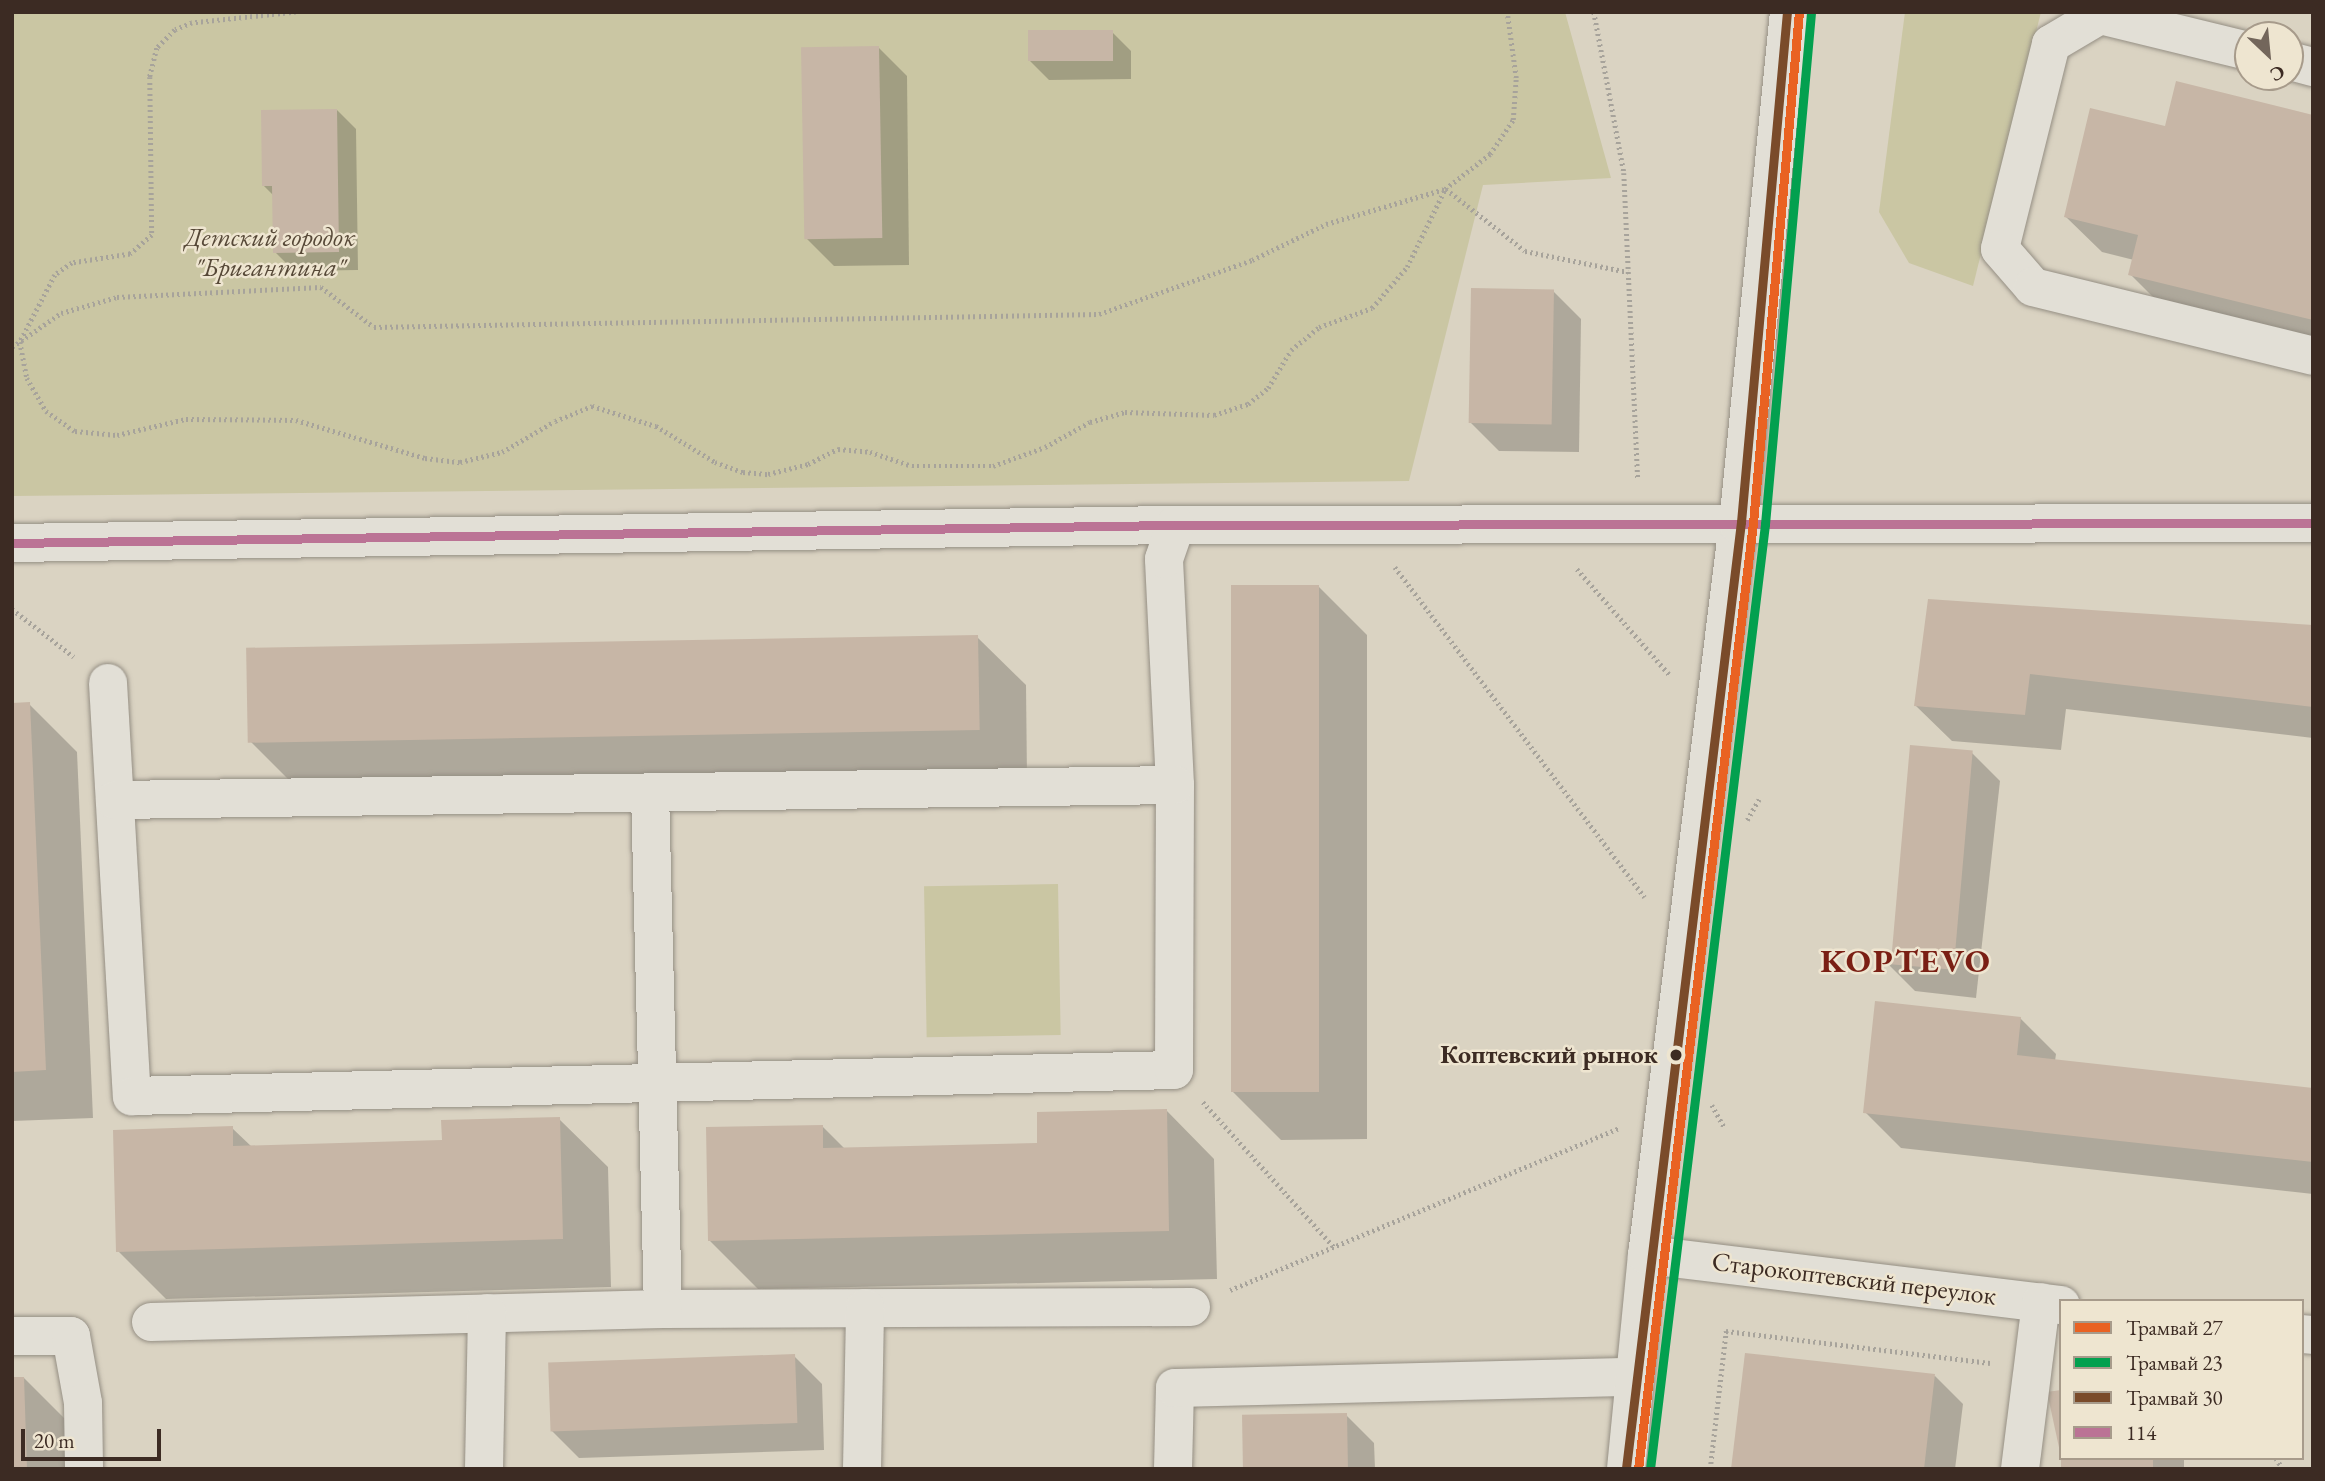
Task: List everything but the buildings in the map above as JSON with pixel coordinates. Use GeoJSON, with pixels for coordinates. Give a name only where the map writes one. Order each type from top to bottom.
{"type":"FeatureCollection","features":[{"type":"Feature","properties":{"kind":"street"},"geometry":{"type":"LineString","coordinates":[[1626,1469],[1647,1255],[1738,524],[1789,12]]}},
{"type":"Feature","properties":{"kind":"street"},"geometry":{"type":"LineString","coordinates":[[2234,48],[2100,15],[2051,44],[2000,249],[2033,287],[2313,356]]}},
{"type":"Feature","properties":{"kind":"street"},"geometry":{"type":"LineString","coordinates":[[12,543],[1176,525],[2313,523]]}},
{"type":"Feature","properties":{"kind":"street"},"geometry":{"type":"LineString","coordinates":[[108,683],[132,1096],[1174,1070],[1175,785],[1164,559],[1176,525]]}},
{"type":"Feature","properties":{"kind":"street"},"geometry":{"type":"LineString","coordinates":[[115,800],[1175,785]]}},
{"type":"Feature","properties":{"kind":"street"},"geometry":{"type":"LineString","coordinates":[[650,792],[663,1309]]}},
{"type":"Feature","properties":{"kind":"street","name":"Старокоптевский переулок"},"geometry":{"type":"LineString","coordinates":[[1647,1255],[2051,1304]]}},
{"type":"Feature","properties":{"kind":"street"},"geometry":{"type":"LineString","coordinates":[[2020,1469],[2033,1368],[2051,1304]]}},
{"type":"Feature","properties":{"kind":"street"},"geometry":{"type":"LineString","coordinates":[[151,1322],[663,1309],[1191,1307]]}},
{"type":"Feature","properties":{"kind":"street"},"geometry":{"type":"LineString","coordinates":[[862,1469],[864,1308]]}},
{"type":"Feature","properties":{"kind":"street"},"geometry":{"type":"LineString","coordinates":[[484,1469],[487,1313]]}},
{"type":"Feature","properties":{"kind":"street"},"geometry":{"type":"LineString","coordinates":[[12,1336],[71,1336],[83,1403],[84,1469]]}},
{"type":"Feature","properties":{"kind":"street"},"geometry":{"type":"LineString","coordinates":[[1173,1469],[1175,1388],[1635,1377]]}},
{"type":"Feature","properties":{"kind":"path"},"geometry":{"type":"LineString","coordinates":[[296,12],[192,23],[175,30],[157,48],[150,76],[152,235],[130,254],[72,263],[55,275],[20,342],[27,378],[46,411],[75,431],[117,435],[186,419],[296,420],[425,458],[460,462],[502,452],[555,421],[593,406],[656,426],[715,461],[743,472],[768,474],[808,464],[838,449],[870,452],[912,466],[993,466],[1045,447],[1090,422],[1125,412],[1214,415],[1248,404],[1268,388],[1291,350],[1319,327],[1372,308],[1407,267],[1445,189]]}},
{"type":"Feature","properties":{"kind":"path"},"geometry":{"type":"LineString","coordinates":[[12,347],[61,313],[117,297],[321,286],[374,327],[1099,314],[1252,260],[1326,224],[1445,189],[1490,154],[1513,120],[1516,78],[1507,12]]}},
{"type":"Feature","properties":{"kind":"path"},"geometry":{"type":"LineString","coordinates":[[1594,12],[1624,173],[1639,492]]}},
{"type":"Feature","properties":{"kind":"path"},"geometry":{"type":"LineString","coordinates":[[1445,189],[1525,251],[1628,272]]}},
{"type":"Feature","properties":{"kind":"path"},"geometry":{"type":"LineString","coordinates":[[1386,555],[1645,897]]}},
{"type":"Feature","properties":{"kind":"path"},"geometry":{"type":"LineString","coordinates":[[1572,562],[1669,674]]}},
{"type":"Feature","properties":{"kind":"path"},"geometry":{"type":"LineString","coordinates":[[12,609],[108,683]]}},
{"type":"Feature","properties":{"kind":"path"},"geometry":{"type":"LineString","coordinates":[[1174,1070],[1334,1247]]}},
{"type":"Feature","properties":{"kind":"path"},"geometry":{"type":"LineString","coordinates":[[1707,1097],[1725,1129]]}},
{"type":"Feature","properties":{"kind":"path"},"geometry":{"type":"LineString","coordinates":[[1191,1307],[1620,1128]]}},
{"type":"Feature","properties":{"kind":"path"},"geometry":{"type":"LineString","coordinates":[[1710,1469],[1726,1331],[2033,1368]]}},
{"type":"Feature","properties":{"kind":"green space","name":"Детский городок \"Бригантина\""},"geometry":{"type":"Polygon","coordinates":[[[12,12],[1565,12],[1611,178],[1483,185],[1409,481],[12,496],[12,12]]]}},
{"type":"Feature","properties":{"kind":"green space"},"geometry":{"type":"Polygon","coordinates":[[[1905,12],[2041,12],[1973,286],[1909,263],[1879,212],[1905,12]]]}},
{"type":"Feature","properties":{"kind":"green space"},"geometry":{"type":"Polygon","coordinates":[[[1058,884],[1061,1035],[927,1037],[924,886],[1058,884]]]}},
{"type":"Feature","properties":{"kind":"tram line","name":"30"},"geometry":{"type":"LineString","coordinates":[[1626,1468],[1741,522],[1787,12]]}},
{"type":"Feature","properties":{"kind":"tram line","name":"27"},"geometry":{"type":"LineString","coordinates":[[1638,1469],[1753,523],[1799,12]]}},
{"type":"Feature","properties":{"kind":"tram line","name":"23"},"geometry":{"type":"LineString","coordinates":[[1650,1469],[1765,524],[1811,13]]}},
{"type":"Feature","properties":{"kind":"transit line","name":"114"},"geometry":{"type":"LineString","coordinates":[[12,543],[1176,525],[2313,523]]}},
{"type":"Feature","properties":{"kind":"place","name":"Коптевский рынок"},"geometry":{"type":"Point","coordinates":[1676,1055]}},
{"type":"Feature","properties":{"kind":"district","name":"KOPTEVO"},"geometry":{"type":"Point","coordinates":[1906,961]}}]}
